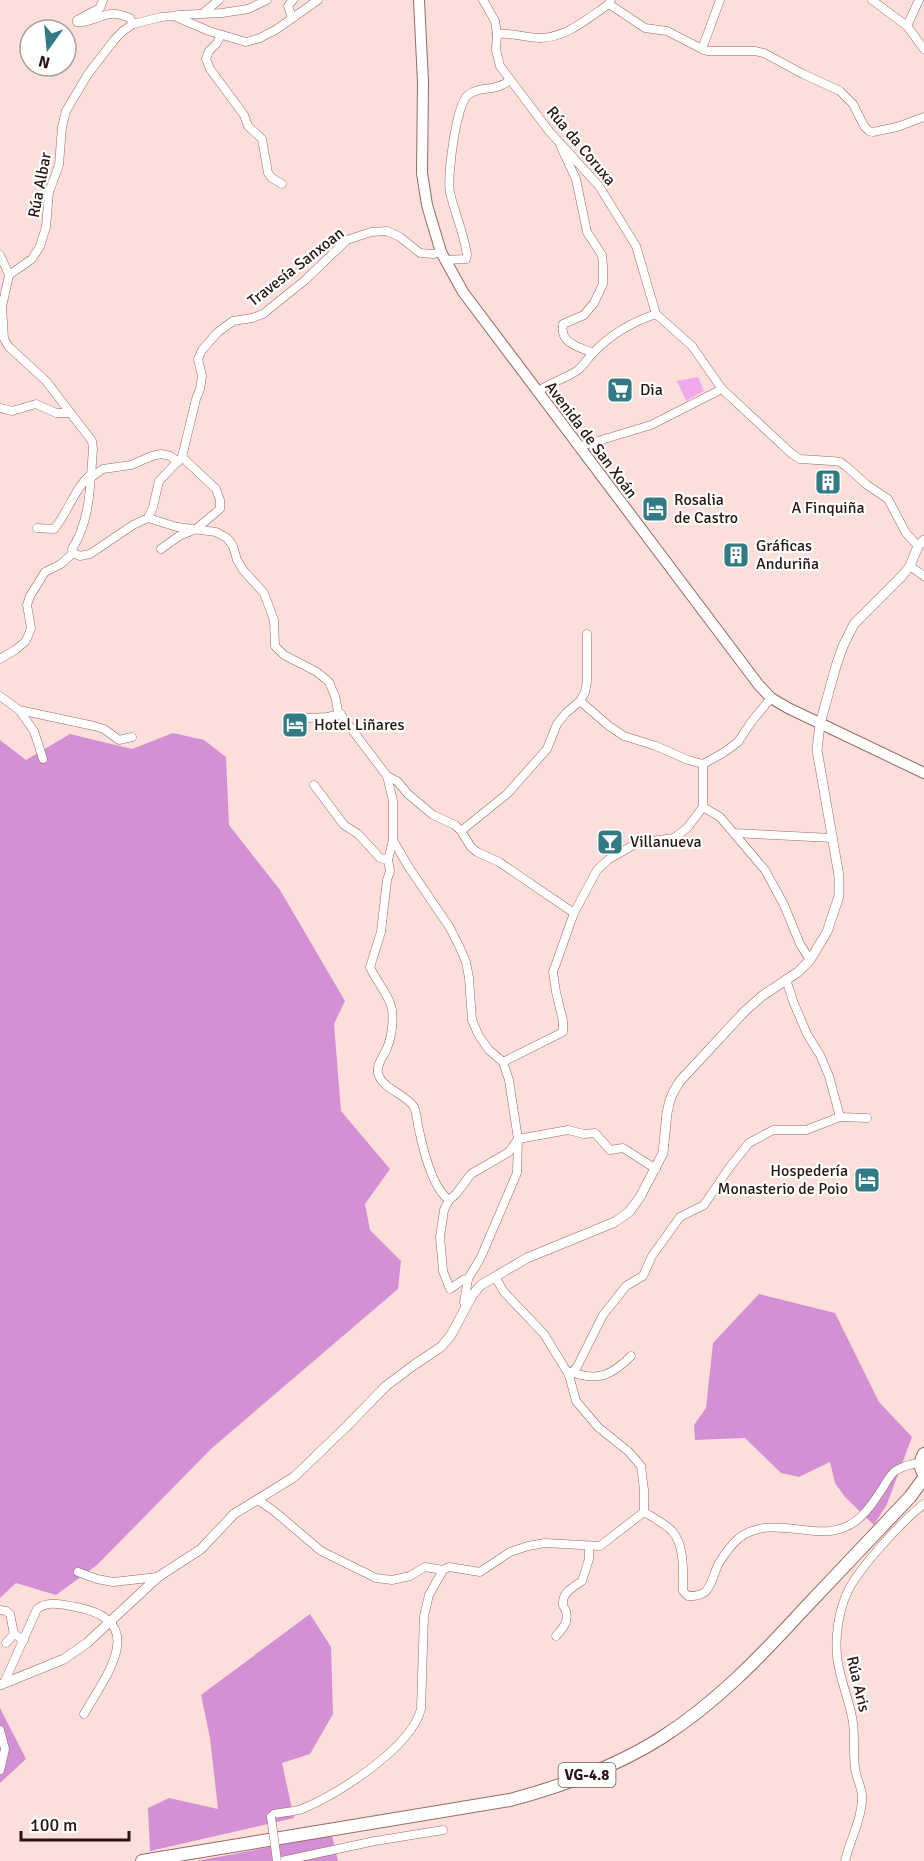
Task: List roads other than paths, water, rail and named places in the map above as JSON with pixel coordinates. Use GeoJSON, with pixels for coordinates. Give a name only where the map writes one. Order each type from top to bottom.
{"type":"FeatureCollection","features":[{"type":"Feature","properties":{"kind":"highway","name":"VG-4.8"},"geometry":{"type":"LineString","coordinates":[[142,1861],[500,1802],[546,1790],[625,1759],[662,1738],[737,1679],[910,1497],[923,1467]]}},
{"type":"Feature","properties":{"kind":"main road","name":"Avenida de San Xoán"},"geometry":{"type":"LineString","coordinates":[[419,0],[423,82],[422,173],[427,205],[443,256],[469,302],[758,684],[771,698],[820,724],[924,772]]}},
{"type":"Feature","properties":{"kind":"street"},"geometry":{"type":"LineString","coordinates":[[103,0],[100,8],[76,22],[118,14],[130,18],[133,24]]}},
{"type":"Feature","properties":{"kind":"street"},"geometry":{"type":"LineString","coordinates":[[200,14],[219,0]]}},
{"type":"Feature","properties":{"kind":"street","name":"Rúa Albar"},"geometry":{"type":"LineString","coordinates":[[9,275],[32,259],[40,246],[46,227],[49,192],[59,165],[62,127],[66,111],[88,74],[123,31],[133,24],[161,17],[248,9],[267,0]]}},
{"type":"Feature","properties":{"kind":"street"},"geometry":{"type":"LineString","coordinates":[[292,18],[288,6],[293,0]]}},
{"type":"Feature","properties":{"kind":"street"},"geometry":{"type":"LineString","coordinates":[[174,16],[221,35],[246,42],[260,38],[318,0]]}},
{"type":"Feature","properties":{"kind":"street","name":"Rúa da Coruxa"},"geometry":{"type":"LineString","coordinates":[[483,0],[495,21],[500,66],[556,138],[599,186],[636,246],[656,314]]}},
{"type":"Feature","properties":{"kind":"street"},"geometry":{"type":"LineString","coordinates":[[702,49],[720,0]]}},
{"type":"Feature","properties":{"kind":"street"},"geometry":{"type":"LineString","coordinates":[[872,0],[907,26],[924,49]]}},
{"type":"Feature","properties":{"kind":"street"},"geometry":{"type":"LineString","coordinates":[[907,26],[919,0]]}},
{"type":"Feature","properties":{"kind":"street"},"geometry":{"type":"LineString","coordinates":[[497,34],[508,33],[541,38],[560,35],[610,2],[645,28],[667,32],[707,51],[764,53],[803,74],[840,90],[854,104],[869,132],[897,127],[924,117]]}},
{"type":"Feature","properties":{"kind":"street"},"geometry":{"type":"LineString","coordinates":[[221,35],[218,44],[209,51],[206,59],[210,69],[244,115],[248,126],[262,139],[268,173],[282,184]]}},
{"type":"Feature","properties":{"kind":"street"},"geometry":{"type":"LineString","coordinates":[[443,256],[466,259],[467,255],[449,190],[455,128],[462,104],[470,93],[501,87],[510,80]]}},
{"type":"Feature","properties":{"kind":"street"},"geometry":{"type":"LineString","coordinates":[[556,138],[576,179],[587,232],[602,255],[603,266],[603,284],[594,303],[584,315],[563,324],[562,329],[563,334],[573,346],[593,353]]}},
{"type":"Feature","properties":{"kind":"street","name":"Travesía Sanxoan"},"geometry":{"type":"LineString","coordinates":[[180,459],[200,389],[202,376],[198,359],[202,350],[218,332],[233,321],[264,314],[304,281],[347,240],[387,231],[400,237],[420,253],[443,256]]}},
{"type":"Feature","properties":{"kind":"street"},"geometry":{"type":"LineString","coordinates":[[0,255],[9,275],[2,307],[4,339],[9,347],[46,381],[69,414],[92,441],[93,449],[87,512],[81,533],[72,549],[73,553],[61,564],[45,572],[27,605],[31,628],[25,642],[0,659]]}},
{"type":"Feature","properties":{"kind":"street"},"geometry":{"type":"LineString","coordinates":[[2,1684],[64,1659],[87,1643],[158,1577],[201,1549],[234,1514],[294,1477],[386,1386],[441,1347],[451,1335],[473,1294],[481,1285],[527,1258],[615,1222],[628,1212],[656,1169],[663,1153],[669,1100],[680,1081],[744,1012],[762,996],[798,972],[810,960],[820,947],[827,932],[838,896],[839,876],[817,750],[820,724],[836,666],[854,624],[897,582],[910,566],[921,543],[906,533],[888,499],[840,462],[800,459],[766,431],[722,388],[692,346],[656,314],[637,320],[618,331],[578,370],[537,392]]}},
{"type":"Feature","properties":{"kind":"street"},"geometry":{"type":"LineString","coordinates":[[578,447],[651,425],[722,388]]}},
{"type":"Feature","properties":{"kind":"street"},"geometry":{"type":"LineString","coordinates":[[0,408],[12,411],[36,404],[56,413],[69,414]]}},
{"type":"Feature","properties":{"kind":"street"},"geometry":{"type":"LineString","coordinates":[[37,528],[54,529],[63,519],[84,481],[90,476],[102,469],[131,465],[161,454],[180,459],[216,489],[220,500],[220,509],[196,529],[179,536],[161,549]]}},
{"type":"Feature","properties":{"kind":"street"},"geometry":{"type":"LineString","coordinates":[[73,553],[80,556],[90,554],[147,518],[153,507],[159,481],[180,459]]}},
{"type":"Feature","properties":{"kind":"street"},"geometry":{"type":"LineString","coordinates":[[147,518],[177,527],[216,532],[227,538],[243,570],[264,592],[274,620],[275,646],[284,655],[317,672],[329,682],[338,711],[387,776],[393,801],[393,840],[388,860],[390,871],[381,932],[370,967],[390,1002],[392,1011],[387,1047],[378,1065],[378,1073],[381,1080],[414,1107],[422,1147],[438,1188],[449,1200]]}},
{"type":"Feature","properties":{"kind":"street"},"geometry":{"type":"LineString","coordinates":[[910,566],[924,576]]}},
{"type":"Feature","properties":{"kind":"street"},"geometry":{"type":"LineString","coordinates":[[461,831],[507,794],[547,748],[557,724],[580,700],[585,692],[587,681],[587,634]]}},
{"type":"Feature","properties":{"kind":"street"},"geometry":{"type":"LineString","coordinates":[[0,696],[19,710],[34,731],[43,759]]}},
{"type":"Feature","properties":{"kind":"street"},"geometry":{"type":"LineString","coordinates":[[580,700],[624,736],[703,764],[738,742],[771,698]]}},
{"type":"Feature","properties":{"kind":"street"},"geometry":{"type":"LineString","coordinates":[[19,710],[94,726],[104,729],[119,740],[132,737]]}},
{"type":"Feature","properties":{"kind":"street"},"geometry":{"type":"LineString","coordinates":[[307,718],[341,714]]}},
{"type":"Feature","properties":{"kind":"street"},"geometry":{"type":"LineString","coordinates":[[503,1062],[563,1032],[554,972],[557,957],[574,913],[597,870],[609,859],[637,843],[674,838],[687,828],[703,807],[703,764]]}},
{"type":"Feature","properties":{"kind":"street"},"geometry":{"type":"LineString","coordinates":[[387,776],[397,781],[408,794],[433,815],[448,821],[461,831],[477,852],[499,862],[574,913]]}},
{"type":"Feature","properties":{"kind":"street"},"geometry":{"type":"LineString","coordinates":[[314,785],[344,825],[358,834],[380,858],[388,860]]}},
{"type":"Feature","properties":{"kind":"street"},"geometry":{"type":"LineString","coordinates":[[703,807],[720,817],[765,870],[810,960]]}},
{"type":"Feature","properties":{"kind":"street"},"geometry":{"type":"LineString","coordinates":[[734,833],[832,838]]}},
{"type":"Feature","properties":{"kind":"street"},"geometry":{"type":"LineString","coordinates":[[393,840],[455,938],[466,962],[472,1020],[489,1050],[503,1062],[509,1080],[518,1139],[517,1173],[481,1257],[468,1280],[464,1302],[466,1307]]}},
{"type":"Feature","properties":{"kind":"street"},"geometry":{"type":"LineString","coordinates":[[786,979],[807,1034],[829,1076],[840,1117]]}},
{"type":"Feature","properties":{"kind":"street"},"geometry":{"type":"LineString","coordinates":[[571,1373],[577,1367],[603,1315],[626,1286],[643,1276],[652,1256],[680,1217],[704,1205],[749,1143],[772,1130],[806,1130],[840,1117],[867,1118]]}},
{"type":"Feature","properties":{"kind":"street"},"geometry":{"type":"LineString","coordinates":[[468,1280],[463,1280],[450,1289],[443,1271],[441,1223],[449,1200],[471,1174],[509,1152],[518,1139],[568,1130],[584,1134],[595,1133],[610,1150],[623,1149],[656,1169]]}},
{"type":"Feature","properties":{"kind":"street"},"geometry":{"type":"LineString","coordinates":[[495,1277],[504,1292],[544,1334],[571,1373],[576,1401],[598,1426],[629,1452],[641,1466],[644,1512]]}},
{"type":"Feature","properties":{"kind":"street"},"geometry":{"type":"LineString","coordinates":[[571,1373],[596,1377],[608,1374],[618,1370],[631,1356]]}},
{"type":"Feature","properties":{"kind":"street"},"geometry":{"type":"LineString","coordinates":[[644,1512],[674,1533],[682,1561],[683,1592],[688,1596],[699,1596],[707,1591],[719,1563],[739,1538],[768,1527],[823,1531],[841,1529],[855,1522],[870,1507],[896,1470],[923,1467]]}},
{"type":"Feature","properties":{"kind":"street"},"geometry":{"type":"LineString","coordinates":[[258,1500],[321,1551],[376,1578],[392,1580],[410,1576],[425,1567],[443,1570]]}},
{"type":"Feature","properties":{"kind":"street","name":"Rúa Aris"},"geometry":{"type":"LineString","coordinates":[[845,1861],[859,1815],[862,1794],[855,1769],[853,1723],[838,1662],[839,1619],[848,1590],[857,1576],[882,1546],[924,1504]]}},
{"type":"Feature","properties":{"kind":"street"},"geometry":{"type":"LineString","coordinates":[[277,1861],[271,1817],[274,1814],[300,1810],[330,1795],[365,1772],[395,1748],[419,1718],[424,1616],[429,1596],[443,1570],[449,1567],[480,1572],[510,1552],[545,1543],[600,1546],[644,1512]]}},
{"type":"Feature","properties":{"kind":"street"},"geometry":{"type":"LineString","coordinates":[[556,1636],[565,1627],[567,1621],[567,1613],[562,1604],[563,1599],[570,1589],[582,1581],[589,1558],[589,1547]]}},
{"type":"Feature","properties":{"kind":"street"},"geometry":{"type":"LineString","coordinates":[[78,1572],[112,1582],[158,1577]]}},
{"type":"Feature","properties":{"kind":"street"},"geometry":{"type":"LineString","coordinates":[[2,1684],[37,1609],[42,1604],[53,1603],[92,1610],[110,1622],[118,1638],[117,1651],[108,1672],[84,1714]]}},
{"type":"Feature","properties":{"kind":"street"},"geometry":{"type":"LineString","coordinates":[[0,1610],[10,1614],[14,1634],[24,1640]]}},
{"type":"Feature","properties":{"kind":"street"},"geometry":{"type":"LineString","coordinates":[[6,1643],[14,1634]]}},
{"type":"Feature","properties":{"kind":"street"},"geometry":{"type":"LineString","coordinates":[[0,1730],[5,1749],[0,1770]]}},
{"type":"Feature","properties":{"kind":"street"},"geometry":{"type":"LineString","coordinates":[[282,1861],[386,1839],[443,1830]]}},
{"type":"Feature","properties":{"kind":"place","name":"Dia"},"geometry":{"type":"Point","coordinates":[620,390]}},
{"type":"Feature","properties":{"kind":"place","name":"A Finquiña"},"geometry":{"type":"Point","coordinates":[828,482]}},
{"type":"Feature","properties":{"kind":"place","name":"Rosalia de Castro"},"geometry":{"type":"Point","coordinates":[655,509]}},
{"type":"Feature","properties":{"kind":"place","name":"Gráficas Anduriña"},"geometry":{"type":"Point","coordinates":[736,555]}},
{"type":"Feature","properties":{"kind":"place","name":"Hotel Liñares"},"geometry":{"type":"Point","coordinates":[295,725]}},
{"type":"Feature","properties":{"kind":"place","name":"Villanueva"},"geometry":{"type":"Point","coordinates":[610,842]}},
{"type":"Feature","properties":{"kind":"place","name":"Hospedería Monasterio de Poio"},"geometry":{"type":"Point","coordinates":[867,1180]}}]}
